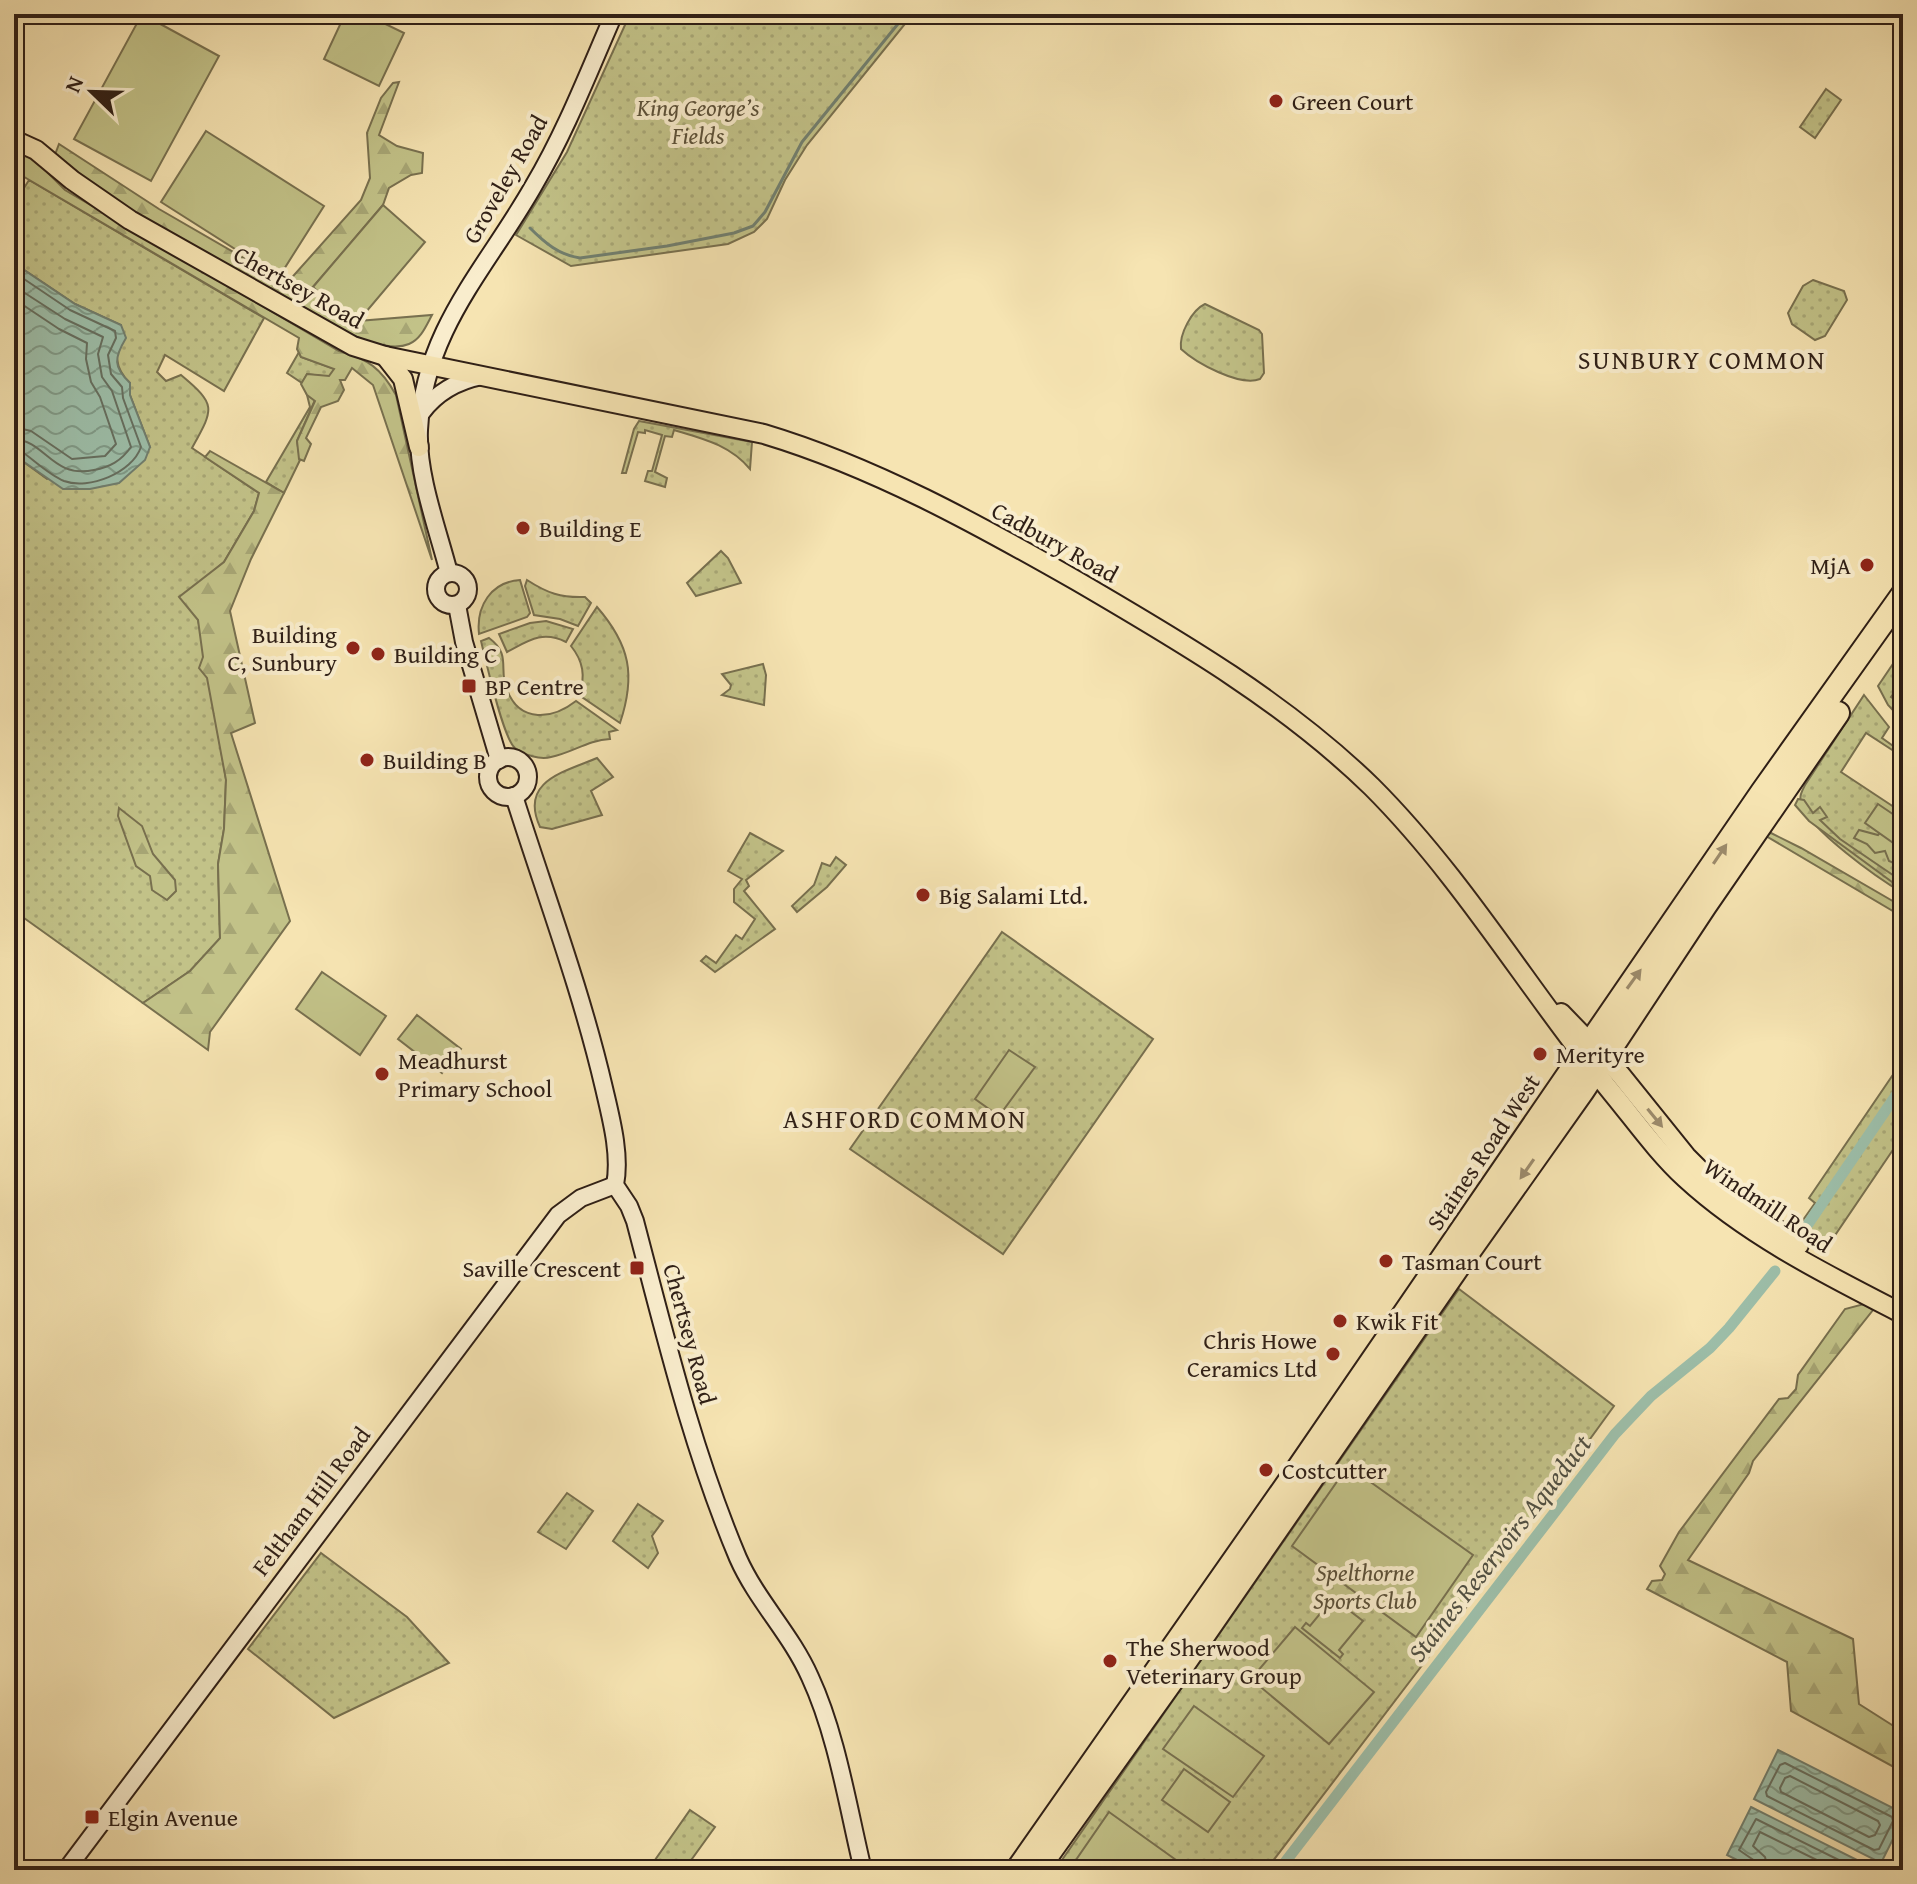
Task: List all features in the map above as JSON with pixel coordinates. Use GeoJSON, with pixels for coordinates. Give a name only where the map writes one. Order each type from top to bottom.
{"type":"FeatureCollection","features":[{"type":"Feature","properties":{"kind":"highway","name":"Staines Road West"},"geometry":{"type":"LineString","coordinates":[[1017,1870],[1297,1470],[1585,1047],[1903,594]]}},
{"type":"Feature","properties":{"kind":"highway"},"geometry":{"type":"LineString","coordinates":[[1037,1870],[1601,1066],[1705,906],[1903,619]]}},
{"type":"Feature","properties":{"kind":"main road","name":"Chertsey Road"},"geometry":{"type":"LineString","coordinates":[[14,140],[36,150],[72,180],[130,220],[335,337],[385,356],[432,364]]}},
{"type":"Feature","properties":{"kind":"main road"},"geometry":{"type":"LineString","coordinates":[[385,356],[403,379],[419,447]]}},
{"type":"Feature","properties":{"kind":"main road","name":"Cadbury Road"},"geometry":{"type":"LineString","coordinates":[[432,364],[764,434],[813,449],[962,518],[1199,653],[1251,689],[1372,787],[1416,835],[1528,981],[1585,1047]]}},
{"type":"Feature","properties":{"kind":"main road"},"geometry":{"type":"LineString","coordinates":[[1585,1047],[1601,1066]]}},
{"type":"Feature","properties":{"kind":"main road","name":"Windmill Road"},"geometry":{"type":"LineString","coordinates":[[1601,1066],[1664,1156],[1685,1178],[1747,1217],[1903,1303]]}},
{"type":"Feature","properties":{"kind":"main road","name":"Windmill Road"},"geometry":{"type":"LineString","coordinates":[[1747,1217],[1803,1261],[1903,1314]]}},
{"type":"Feature","properties":{"kind":"street","name":"Groveley Road"},"geometry":{"type":"LineString","coordinates":[[432,364],[441,336],[456,307],[503,239],[555,147],[614,14]]}},
{"type":"Feature","properties":{"kind":"street"},"geometry":{"type":"LineString","coordinates":[[432,364],[421,413],[419,447],[449,573]]}},
{"type":"Feature","properties":{"kind":"street"},"geometry":{"type":"LineString","coordinates":[[421,413],[444,391],[468,379],[484,376]]}},
{"type":"Feature","properties":{"kind":"street"},"geometry":{"type":"LineString","coordinates":[[449,573],[461,575],[469,586],[468,595],[457,605],[444,604],[436,593],[438,581],[449,573]]}},
{"type":"Feature","properties":{"kind":"street"},"geometry":{"type":"LineString","coordinates":[[457,605],[464,642],[499,760]]}},
{"type":"Feature","properties":{"kind":"street"},"geometry":{"type":"LineString","coordinates":[[516,759],[527,771],[525,788],[514,796],[503,797],[490,787],[489,771],[499,760],[516,759]]}},
{"type":"Feature","properties":{"kind":"street","name":"Chertsey Road"},"geometry":{"type":"LineString","coordinates":[[514,796],[592,1035],[611,1115],[618,1171],[615,1185],[635,1221],[695,1444],[750,1582],[799,1654],[822,1708],[863,1870]]}},
{"type":"Feature","properties":{"kind":"street","name":"Feltham Hill Road"},"geometry":{"type":"LineString","coordinates":[[66,1870],[558,1215],[581,1198],[615,1185]]}},
{"type":"Feature","properties":{"kind":"green space"},"geometry":{"type":"Polygon","coordinates":[[[142,14],[219,56],[151,181],[74,139],[142,14]]]}},
{"type":"Feature","properties":{"kind":"green space"},"geometry":{"type":"Polygon","coordinates":[[[345,14],[365,14],[404,33],[379,86],[324,59],[345,14]]]}},
{"type":"Feature","properties":{"kind":"green space","name":"King George’s Fields"},"geometry":{"type":"Polygon","coordinates":[[[630,14],[913,14],[807,145],[785,180],[767,219],[754,232],[728,244],[571,266],[516,235],[567,152],[630,14]]]}},
{"type":"Feature","properties":{"kind":"green space"},"geometry":{"type":"Polygon","coordinates":[[[399,82],[379,135],[397,146],[423,153],[422,173],[411,175],[389,188],[383,205],[313,287],[355,324],[358,321],[432,315],[420,336],[409,344],[381,345],[347,333],[50,168],[59,144],[159,209],[287,283],[361,200],[370,178],[367,133],[381,98],[393,83],[399,82]]]}},
{"type":"Feature","properties":{"kind":"green space"},"geometry":{"type":"Polygon","coordinates":[[[1826,89],[1841,100],[1815,138],[1800,127],[1826,89]]]}},
{"type":"Feature","properties":{"kind":"green space"},"geometry":{"type":"Polygon","coordinates":[[[206,131],[324,206],[279,277],[161,202],[206,131]]]}},
{"type":"Feature","properties":{"kind":"green space"},"geometry":{"type":"Polygon","coordinates":[[[14,145],[36,161],[65,190],[339,351],[366,361],[379,371],[396,395],[432,560],[373,385],[352,368],[345,380],[340,380],[344,390],[338,401],[321,407],[306,438],[311,444],[304,461],[299,459],[297,441],[315,401],[301,384],[307,374],[329,376],[334,369],[301,357],[297,349],[299,338],[14,171],[14,145]]]}},
{"type":"Feature","properties":{"kind":"green space"},"geometry":{"type":"Polygon","coordinates":[[[29,180],[264,318],[224,391],[165,355],[157,372],[166,381],[181,375],[206,401],[208,415],[192,448],[259,493],[254,511],[224,562],[211,573],[198,619],[226,779],[224,829],[218,864],[220,939],[190,971],[143,1003],[24,918],[14,928],[14,455],[47,479],[150,447],[130,395],[130,383],[118,363],[121,325],[75,304],[24,270],[14,267],[14,204],[29,180]]]}},
{"type":"Feature","properties":{"kind":"green space"},"geometry":{"type":"Polygon","coordinates":[[[383,205],[425,242],[355,325],[313,287],[383,205]]]}},
{"type":"Feature","properties":{"kind":"green space"},"geometry":{"type":"Polygon","coordinates":[[[1813,280],[1844,291],[1847,300],[1825,336],[1815,340],[1792,324],[1788,313],[1803,286],[1813,280]]]}},
{"type":"Feature","properties":{"kind":"green space"},"geometry":{"type":"Polygon","coordinates":[[[1205,304],[1262,334],[1264,373],[1260,379],[1251,381],[1230,377],[1207,367],[1181,349],[1187,323],[1195,311],[1205,304]]]}},
{"type":"Feature","properties":{"kind":"green space"},"geometry":{"type":"Polygon","coordinates":[[[299,352],[301,357],[335,369],[330,377],[307,374],[302,383],[287,373],[299,352]]]}},
{"type":"Feature","properties":{"kind":"green space"},"geometry":{"type":"Polygon","coordinates":[[[307,395],[315,400],[297,441],[300,460],[284,493],[266,482],[310,407],[307,395]]]}},
{"type":"Feature","properties":{"kind":"green space"},"geometry":{"type":"Polygon","coordinates":[[[639,421],[752,442],[750,469],[725,448],[674,430],[672,437],[665,436],[655,472],[667,478],[665,487],[645,481],[648,471],[652,471],[662,435],[645,430],[645,433],[638,432],[626,473],[622,473],[639,421]]]}},
{"type":"Feature","properties":{"kind":"green space"},"geometry":{"type":"Polygon","coordinates":[[[210,451],[284,493],[251,559],[230,611],[255,723],[231,733],[290,921],[210,1032],[208,1050],[143,1003],[190,971],[220,938],[218,864],[224,829],[226,780],[207,678],[199,668],[203,657],[198,620],[179,597],[224,562],[254,511],[259,493],[205,457],[210,451]]]}},
{"type":"Feature","properties":{"kind":"green space"},"geometry":{"type":"Polygon","coordinates":[[[721,551],[741,583],[696,596],[687,583],[721,551]]]}},
{"type":"Feature","properties":{"kind":"green space"},"geometry":{"type":"Polygon","coordinates":[[[520,580],[530,613],[527,617],[479,634],[480,614],[488,597],[501,585],[520,580]]]}},
{"type":"Feature","properties":{"kind":"green space"},"geometry":{"type":"Polygon","coordinates":[[[527,580],[554,594],[585,597],[591,603],[578,626],[560,619],[534,615],[525,586],[527,580]]]}},
{"type":"Feature","properties":{"kind":"green space"},"geometry":{"type":"Polygon","coordinates":[[[597,607],[617,634],[627,661],[628,690],[620,723],[579,695],[582,669],[571,646],[597,607]]]}},
{"type":"Feature","properties":{"kind":"green space"},"geometry":{"type":"Polygon","coordinates":[[[546,621],[573,629],[566,642],[542,637],[507,652],[499,634],[546,621]]]}},
{"type":"Feature","properties":{"kind":"green space"},"geometry":{"type":"Polygon","coordinates":[[[489,638],[500,650],[507,690],[520,709],[538,715],[547,714],[576,701],[617,730],[609,732],[610,739],[551,757],[532,756],[515,748],[500,715],[481,641],[489,638]]]}},
{"type":"Feature","properties":{"kind":"green space"},"geometry":{"type":"Polygon","coordinates":[[[1903,649],[1903,680],[1891,697],[1903,705],[1903,721],[1888,705],[1878,686],[1903,649]]]}},
{"type":"Feature","properties":{"kind":"green space"},"geometry":{"type":"Polygon","coordinates":[[[763,664],[766,675],[764,705],[722,695],[731,685],[722,674],[763,664]]]}},
{"type":"Feature","properties":{"kind":"green space"},"geometry":{"type":"Polygon","coordinates":[[[1864,695],[1889,727],[1882,738],[1903,753],[1903,757],[1866,733],[1841,772],[1903,813],[1903,893],[1830,839],[1806,814],[1800,800],[1805,785],[1864,695]]]}},
{"type":"Feature","properties":{"kind":"green space"},"geometry":{"type":"Polygon","coordinates":[[[597,758],[613,777],[591,791],[602,815],[552,829],[540,827],[535,799],[540,789],[559,774],[597,758]]]}},
{"type":"Feature","properties":{"kind":"green space"},"geometry":{"type":"Polygon","coordinates":[[[1798,799],[1804,800],[1813,813],[1820,807],[1827,817],[1820,820],[1840,839],[1903,882],[1903,890],[1809,821],[1795,805],[1798,799]]]}},
{"type":"Feature","properties":{"kind":"green space"},"geometry":{"type":"Polygon","coordinates":[[[1878,804],[1903,821],[1903,841],[1899,847],[1865,823],[1878,804]]]}},
{"type":"Feature","properties":{"kind":"green space"},"geometry":{"type":"Polygon","coordinates":[[[119,808],[142,826],[153,854],[175,880],[176,891],[167,900],[152,890],[150,876],[136,866],[118,816],[119,808]]]}},
{"type":"Feature","properties":{"kind":"green space"},"geometry":{"type":"Polygon","coordinates":[[[1883,829],[1903,835],[1903,867],[1889,861],[1885,851],[1875,853],[1867,844],[1854,838],[1859,830],[1878,835],[1883,829]]]}},
{"type":"Feature","properties":{"kind":"green space"},"geometry":{"type":"Polygon","coordinates":[[[750,833],[783,851],[746,880],[749,886],[744,891],[775,929],[715,972],[701,961],[706,956],[716,963],[736,935],[742,939],[755,919],[734,902],[734,889],[742,879],[728,871],[750,833]]]}},
{"type":"Feature","properties":{"kind":"green space"},"geometry":{"type":"Polygon","coordinates":[[[1771,833],[1903,907],[1903,917],[1766,836],[1771,833]]]}},
{"type":"Feature","properties":{"kind":"green space"},"geometry":{"type":"Polygon","coordinates":[[[836,857],[846,865],[827,887],[797,912],[792,906],[814,885],[822,863],[830,866],[836,857]]]}},
{"type":"Feature","properties":{"kind":"green space"},"geometry":{"type":"Polygon","coordinates":[[[1002,932],[1153,1039],[1003,1254],[850,1149],[1002,932]]]}},
{"type":"Feature","properties":{"kind":"green space"},"geometry":{"type":"Polygon","coordinates":[[[322,972],[386,1016],[360,1055],[296,1009],[322,972]]]}},
{"type":"Feature","properties":{"kind":"green space"},"geometry":{"type":"Polygon","coordinates":[[[417,1015],[461,1049],[442,1073],[398,1039],[417,1015]]]}},
{"type":"Feature","properties":{"kind":"green space"},"geometry":{"type":"Polygon","coordinates":[[[1009,1050],[1035,1067],[999,1116],[975,1099],[1009,1050]]]}},
{"type":"Feature","properties":{"kind":"green space"},"geometry":{"type":"Polygon","coordinates":[[[1903,1060],[1903,1135],[1825,1250],[1796,1230],[1815,1203],[1809,1198],[1903,1060]]]}},
{"type":"Feature","properties":{"kind":"green space","name":"Spelthorne Sports Club"},"geometry":{"type":"Polygon","coordinates":[[[1459,1289],[1614,1406],[1497,1567],[1266,1870],[1055,1870],[1459,1289]]]}},
{"type":"Feature","properties":{"kind":"green space"},"geometry":{"type":"Polygon","coordinates":[[[1864,1304],[1873,1310],[1753,1461],[1749,1473],[1688,1560],[1853,1639],[1859,1704],[1903,1732],[1903,1772],[1791,1711],[1787,1662],[1647,1589],[1652,1581],[1662,1580],[1665,1574],[1660,1566],[1679,1532],[1779,1399],[1788,1398],[1796,1389],[1798,1375],[1845,1309],[1864,1304]]]}},
{"type":"Feature","properties":{"kind":"green space"},"geometry":{"type":"Polygon","coordinates":[[[1348,1466],[1473,1555],[1416,1637],[1292,1546],[1348,1466]]]}},
{"type":"Feature","properties":{"kind":"green space"},"geometry":{"type":"Polygon","coordinates":[[[567,1493],[593,1511],[566,1549],[538,1532],[567,1493]]]}},
{"type":"Feature","properties":{"kind":"green space"},"geometry":{"type":"Polygon","coordinates":[[[638,1504],[663,1521],[652,1536],[658,1553],[648,1568],[613,1541],[638,1504]]]}},
{"type":"Feature","properties":{"kind":"green space"},"geometry":{"type":"Polygon","coordinates":[[[321,1553],[407,1617],[449,1663],[334,1718],[248,1649],[321,1553]]]}},
{"type":"Feature","properties":{"kind":"green space"},"geometry":{"type":"Polygon","coordinates":[[[1333,1598],[1363,1621],[1339,1650],[1343,1654],[1340,1658],[1302,1628],[1306,1623],[1310,1626],[1333,1598]]]}},
{"type":"Feature","properties":{"kind":"green space"},"geometry":{"type":"Polygon","coordinates":[[[1295,1627],[1374,1692],[1329,1744],[1251,1679],[1295,1627]]]}},
{"type":"Feature","properties":{"kind":"green space"},"geometry":{"type":"Polygon","coordinates":[[[1194,1706],[1264,1756],[1233,1797],[1163,1749],[1194,1706]]]}},
{"type":"Feature","properties":{"kind":"green space"},"geometry":{"type":"Polygon","coordinates":[[[1184,1769],[1230,1802],[1208,1832],[1162,1800],[1184,1769]]]}},
{"type":"Feature","properties":{"kind":"green space"},"geometry":{"type":"Polygon","coordinates":[[[690,1810],[715,1827],[684,1870],[648,1870],[690,1810]]]}},
{"type":"Feature","properties":{"kind":"green space"},"geometry":{"type":"Polygon","coordinates":[[[1109,1812],[1190,1870],[1069,1870],[1109,1812]]]}},
{"type":"Feature","properties":{"kind":"water"},"geometry":{"type":"Polygon","coordinates":[[[14,267],[24,270],[75,304],[121,325],[126,338],[119,351],[118,367],[130,383],[130,395],[150,447],[145,460],[119,483],[90,489],[63,489],[14,455],[14,267]]]}},
{"type":"Feature","properties":{"kind":"water"},"geometry":{"type":"Polygon","coordinates":[[[1778,1750],[1903,1813],[1903,1819],[1881,1863],[1754,1799],[1778,1750]]]}},
{"type":"Feature","properties":{"kind":"water"},"geometry":{"type":"Polygon","coordinates":[[[1751,1807],[1877,1870],[1757,1870],[1727,1855],[1751,1807]]]}},
{"type":"Feature","properties":{"kind":"waterway"},"geometry":{"type":"LineString","coordinates":[[530,228],[553,248],[580,258],[667,246],[734,233],[753,226],[765,212],[802,142],[906,14]]}},
{"type":"Feature","properties":{"kind":"waterway","name":"Staines Reservoirs Aqueduct"},"geometry":{"type":"LineString","coordinates":[[1806,1227],[1903,1085]]}},
{"type":"Feature","properties":{"kind":"waterway","name":"Staines Reservoirs Aqueduct"},"geometry":{"type":"LineString","coordinates":[[1279,1870],[1615,1434],[1651,1396],[1710,1348],[1775,1271]]}},
{"type":"Feature","properties":{"kind":"place","name":"Green Court"},"geometry":{"type":"Point","coordinates":[1276,101]}},
{"type":"Feature","properties":{"kind":"place","name":"Building E"},"geometry":{"type":"Point","coordinates":[523,528]}},
{"type":"Feature","properties":{"kind":"place","name":"MjA"},"geometry":{"type":"Point","coordinates":[1867,565]}},
{"type":"Feature","properties":{"kind":"place","name":"Building C, Sunbury"},"geometry":{"type":"Point","coordinates":[353,648]}},
{"type":"Feature","properties":{"kind":"place","name":"Building C"},"geometry":{"type":"Point","coordinates":[378,654]}},
{"type":"Feature","properties":{"kind":"place","name":"BP Centre"},"geometry":{"type":"Point","coordinates":[469,686]}},
{"type":"Feature","properties":{"kind":"place","name":"Building B"},"geometry":{"type":"Point","coordinates":[367,760]}},
{"type":"Feature","properties":{"kind":"place","name":"Big Salami Ltd."},"geometry":{"type":"Point","coordinates":[923,895]}},
{"type":"Feature","properties":{"kind":"place","name":"Merityre"},"geometry":{"type":"Point","coordinates":[1540,1054]}},
{"type":"Feature","properties":{"kind":"place","name":"Meadhurst Primary School"},"geometry":{"type":"Point","coordinates":[382,1074]}},
{"type":"Feature","properties":{"kind":"place","name":"Tasman Court"},"geometry":{"type":"Point","coordinates":[1386,1261]}},
{"type":"Feature","properties":{"kind":"place","name":"Saville Crescent"},"geometry":{"type":"Point","coordinates":[637,1268]}},
{"type":"Feature","properties":{"kind":"place","name":"Kwik Fit"},"geometry":{"type":"Point","coordinates":[1340,1321]}},
{"type":"Feature","properties":{"kind":"place","name":"Chris Howe Ceramics Ltd"},"geometry":{"type":"Point","coordinates":[1333,1354]}},
{"type":"Feature","properties":{"kind":"place","name":"Costcutter"},"geometry":{"type":"Point","coordinates":[1266,1470]}},
{"type":"Feature","properties":{"kind":"place","name":"The Sherwood Veterinary Group"},"geometry":{"type":"Point","coordinates":[1110,1661]}},
{"type":"Feature","properties":{"kind":"place","name":"Elgin Avenue"},"geometry":{"type":"Point","coordinates":[92,1817]}},
{"type":"Feature","properties":{"kind":"district","name":"SUNBURY COMMON"},"geometry":{"type":"Point","coordinates":[1702,359]}},
{"type":"Feature","properties":{"kind":"district","name":"ASHFORD COMMON"},"geometry":{"type":"Point","coordinates":[905,1118]}}]}
